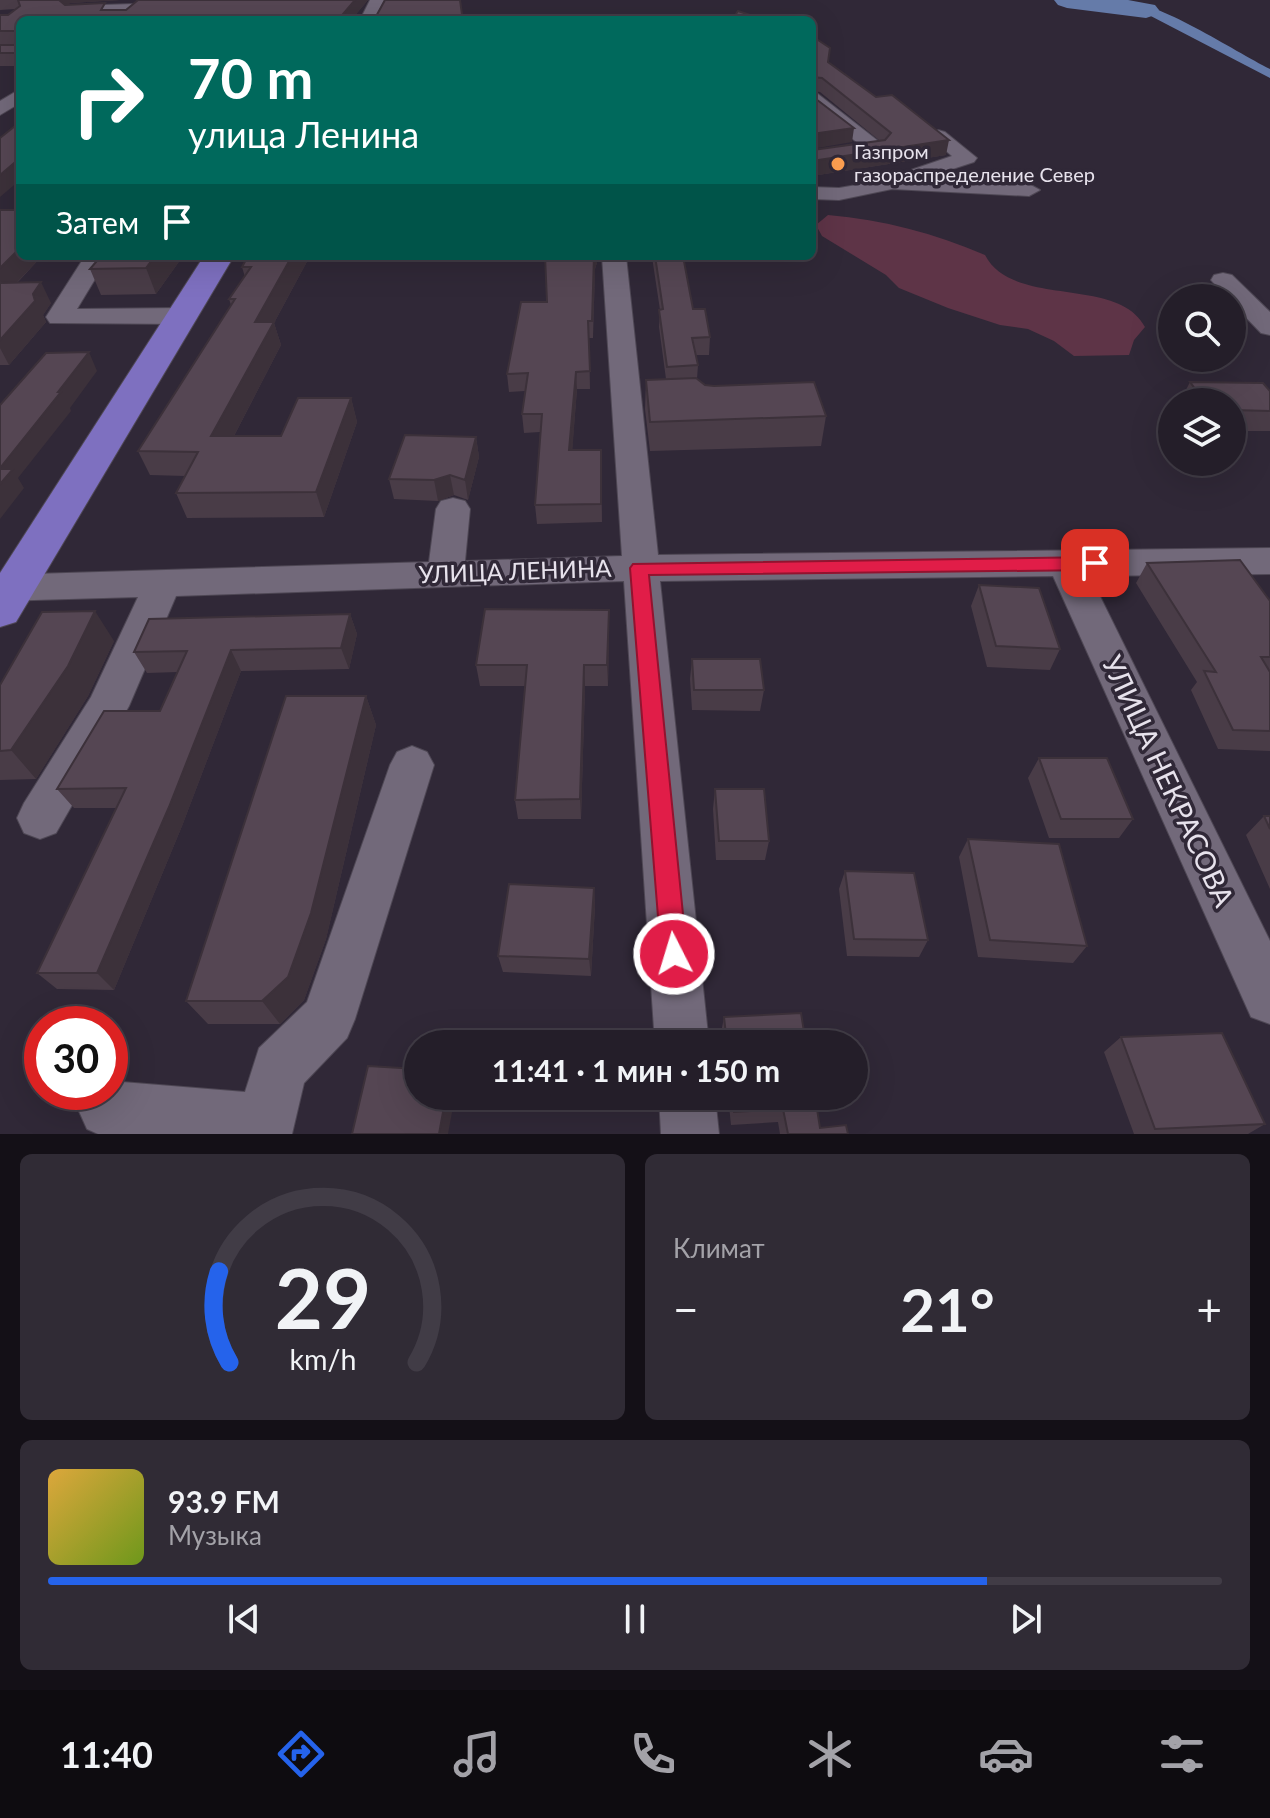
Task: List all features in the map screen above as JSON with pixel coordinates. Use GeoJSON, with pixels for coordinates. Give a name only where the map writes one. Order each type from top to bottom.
{"type":"FeatureCollection","features":[{"type":"Feature","properties":{"kind":"main road"},"geometry":{"type":"LineString","coordinates":[[5,595],[217,260]]}},
{"type":"Feature","properties":{"kind":"street"},"geometry":{"type":"LineString","coordinates":[[70,10],[138,4]]}},
{"type":"Feature","properties":{"kind":"street"},"geometry":{"type":"LineString","coordinates":[[0,110],[16,97]]}},
{"type":"Feature","properties":{"kind":"street"},"geometry":{"type":"LineString","coordinates":[[816,101],[875,148],[816,156]]}},
{"type":"Feature","properties":{"kind":"street"},"geometry":{"type":"LineString","coordinates":[[816,193],[839,194],[886,185],[967,158],[938,136],[987,158]]}},
{"type":"Feature","properties":{"kind":"street"},"geometry":{"type":"LineString","coordinates":[[886,185],[1029,190],[1012,170]]}},
{"type":"Feature","properties":{"kind":"street"},"geometry":{"type":"LineString","coordinates":[[95,260],[59,317],[182,316]]}},
{"type":"Feature","properties":{"kind":"street"},"geometry":{"type":"LineString","coordinates":[[615,260],[643,397],[640,568],[681,1030]]}},
{"type":"Feature","properties":{"kind":"street"},"geometry":{"type":"LineString","coordinates":[[1223,280],[1270,327]]}},
{"type":"Feature","properties":{"kind":"street"},"geometry":{"type":"LineString","coordinates":[[445,574],[453,509]]}},
{"type":"Feature","properties":{"kind":"street","name":"УЛИЦА ЛЕНИНА"},"geometry":{"type":"LineString","coordinates":[[5,595],[163,583],[640,568],[1270,561]]}},
{"type":"Feature","properties":{"kind":"street","name":"УЛИЦА НЕКРАСОВА"},"geometry":{"type":"LineString","coordinates":[[1066,564],[1270,998]]}},
{"type":"Feature","properties":{"kind":"street"},"geometry":{"type":"LineString","coordinates":[[40,818],[108,706],[163,583]]}},
{"type":"Feature","properties":{"kind":"street"},"geometry":{"type":"LineString","coordinates":[[115,1110],[264,1128],[279,1068],[328,1019],[412,765]]}},
{"type":"Feature","properties":{"kind":"street"},"geometry":{"type":"LineString","coordinates":[[688,1110],[690,1134]]}},
{"type":"Feature","properties":{"kind":"shaded area"},"geometry":{"type":"Polygon","coordinates":[[[828,215],[889,224],[947,240],[985,255],[999,271],[1018,282],[1113,301],[1132,311],[1145,327],[1134,340],[1129,355],[1074,356],[1054,341],[1028,329],[1000,325],[899,288],[886,275],[822,236],[816,225],[828,215]]]}},
{"type":"Feature","properties":{"kind":"water"},"geometry":{"type":"Polygon","coordinates":[[[1120,0],[1136,2],[1174,17],[1270,69],[1270,78],[1120,0]]]}},
{"type":"Feature","properties":{"kind":"building"},"geometry":{"type":"Polygon","coordinates":[[[18,0],[59,0],[65,5],[105,3],[101,10],[126,10],[138,0],[355,0],[341,16],[16,16],[16,31],[0,31],[0,15],[8,15],[20,6],[18,0]]]}},
{"type":"Feature","properties":{"kind":"building"},"geometry":{"type":"Polygon","coordinates":[[[385,0],[460,0],[462,14],[461,16],[376,16],[385,0]]]}},
{"type":"Feature","properties":{"kind":"building"},"geometry":{"type":"Polygon","coordinates":[[[738,11],[753,16],[739,16],[738,11]]]}},
{"type":"Feature","properties":{"kind":"building"},"geometry":{"type":"Polygon","coordinates":[[[816,39],[830,48],[828,62],[876,97],[892,95],[949,140],[816,160],[816,149],[885,140],[891,133],[822,78],[816,77],[816,39]]]}},
{"type":"Feature","properties":{"kind":"building"},"geometry":{"type":"Polygon","coordinates":[[[0,45],[16,45],[16,53],[0,53],[0,45]]]}},
{"type":"Feature","properties":{"kind":"building"},"geometry":{"type":"Polygon","coordinates":[[[816,99],[854,128],[816,133],[816,99]]]}},
{"type":"Feature","properties":{"kind":"building"},"geometry":{"type":"Polygon","coordinates":[[[16,125],[16,161],[0,175],[0,138],[16,125]]]}},
{"type":"Feature","properties":{"kind":"building"},"geometry":{"type":"Polygon","coordinates":[[[0,210],[16,210],[16,252],[0,268],[0,210]]]}},
{"type":"Feature","properties":{"kind":"building"},"geometry":{"type":"Polygon","coordinates":[[[98,260],[152,260],[146,268],[90,269],[98,260]]]}},
{"type":"Feature","properties":{"kind":"building"},"geometry":{"type":"Polygon","coordinates":[[[246,260],[290,260],[255,322],[274,322],[211,436],[281,436],[298,398],[351,398],[316,492],[176,493],[198,452],[138,451],[235,299],[229,299],[251,267],[242,267],[246,260]]]}},
{"type":"Feature","properties":{"kind":"building"},"geometry":{"type":"Polygon","coordinates":[[[545,260],[594,260],[592,321],[588,321],[590,371],[576,372],[569,450],[601,450],[601,504],[535,505],[542,414],[522,414],[528,373],[507,374],[521,302],[547,302],[545,260]]]}},
{"type":"Feature","properties":{"kind":"building"},"geometry":{"type":"Polygon","coordinates":[[[656,260],[684,260],[693,309],[705,309],[710,337],[692,338],[698,365],[667,367],[659,310],[663,309],[656,260]]]}},
{"type":"Feature","properties":{"kind":"building"},"geometry":{"type":"Polygon","coordinates":[[[41,282],[33,294],[35,301],[0,340],[0,283],[41,282]]]}},
{"type":"Feature","properties":{"kind":"building"},"geometry":{"type":"Polygon","coordinates":[[[89,352],[0,468],[0,405],[46,353],[89,352]]]}},
{"type":"Feature","properties":{"kind":"building"},"geometry":{"type":"Polygon","coordinates":[[[696,378],[705,385],[714,386],[814,382],[826,416],[650,422],[646,380],[696,378]]]}},
{"type":"Feature","properties":{"kind":"building"},"geometry":{"type":"Polygon","coordinates":[[[1190,382],[1263,383],[1270,391],[1270,411],[1246,410],[1246,388],[1194,388],[1190,382]]]}},
{"type":"Feature","properties":{"kind":"building"},"geometry":{"type":"Polygon","coordinates":[[[405,435],[476,437],[465,480],[450,475],[434,480],[389,479],[405,435]]]}},
{"type":"Feature","properties":{"kind":"building"},"geometry":{"type":"Polygon","coordinates":[[[0,469],[13,469],[0,484],[0,469]]]}},
{"type":"Feature","properties":{"kind":"building"},"geometry":{"type":"Polygon","coordinates":[[[1240,560],[1270,601],[1270,657],[1261,657],[1270,672],[1270,731],[1233,730],[1204,671],[1216,672],[1147,563],[1240,560]]]}},
{"type":"Feature","properties":{"kind":"building"},"geometry":{"type":"Polygon","coordinates":[[[979,585],[1039,588],[1060,649],[996,646],[979,585]]]}},
{"type":"Feature","properties":{"kind":"building"},"geometry":{"type":"Polygon","coordinates":[[[485,609],[609,610],[607,665],[584,665],[580,799],[515,800],[527,665],[476,665],[485,609]]]}},
{"type":"Feature","properties":{"kind":"building"},"geometry":{"type":"Polygon","coordinates":[[[95,611],[68,666],[11,750],[0,751],[0,685],[42,612],[95,611]]]}},
{"type":"Feature","properties":{"kind":"building"},"geometry":{"type":"Polygon","coordinates":[[[350,614],[341,648],[231,650],[169,807],[97,973],[37,973],[126,788],[57,789],[104,711],[160,711],[187,651],[134,652],[149,619],[350,614]]]}},
{"type":"Feature","properties":{"kind":"building"},"geometry":{"type":"Polygon","coordinates":[[[692,659],[760,659],[764,690],[694,690],[692,659]]]}},
{"type":"Feature","properties":{"kind":"building"},"geometry":{"type":"Polygon","coordinates":[[[286,696],[366,696],[311,913],[288,977],[262,1001],[186,1001],[286,696]]]}},
{"type":"Feature","properties":{"kind":"building"},"geometry":{"type":"Polygon","coordinates":[[[1039,758],[1107,758],[1133,819],[1061,819],[1039,758]]]}},
{"type":"Feature","properties":{"kind":"building"},"geometry":{"type":"Polygon","coordinates":[[[715,789],[764,789],[769,841],[719,841],[715,789]]]}},
{"type":"Feature","properties":{"kind":"building"},"geometry":{"type":"Polygon","coordinates":[[[968,839],[1059,844],[1087,946],[990,940],[968,839]]]}},
{"type":"Feature","properties":{"kind":"building"},"geometry":{"type":"Polygon","coordinates":[[[845,871],[914,873],[928,940],[854,939],[845,871]]]}},
{"type":"Feature","properties":{"kind":"building"},"geometry":{"type":"Polygon","coordinates":[[[509,884],[594,888],[589,959],[498,956],[509,884]]]}},
{"type":"Feature","properties":{"kind":"building"},"geometry":{"type":"Polygon","coordinates":[[[801,1013],[804,1030],[725,1030],[724,1017],[801,1013]]]}},
{"type":"Feature","properties":{"kind":"building"},"geometry":{"type":"Polygon","coordinates":[[[1222,1033],[1265,1124],[1155,1129],[1121,1037],[1222,1033]]]}},
{"type":"Feature","properties":{"kind":"building"},"geometry":{"type":"Polygon","coordinates":[[[368,1066],[404,1068],[404,1110],[443,1110],[439,1134],[352,1134],[368,1066]]]}},
{"type":"Feature","properties":{"kind":"building"},"geometry":{"type":"Polygon","coordinates":[[[783,1110],[817,1110],[820,1128],[846,1125],[848,1134],[788,1134],[783,1110]]]}},
{"type":"Feature","properties":{"kind":"waterway"},"geometry":{"type":"LineString","coordinates":[[1067,0],[1146,10]]}},
{"type":"Feature","properties":{"kind":"place","name":"Газпром газораспределение Север"},"geometry":{"type":"Point","coordinates":[838,164]}},
{"type":"Feature","properties":{"kind":"route"},"geometry":{"type":"LineString","coordinates":[[674,954],[640,568],[1095,563]]}}]}
